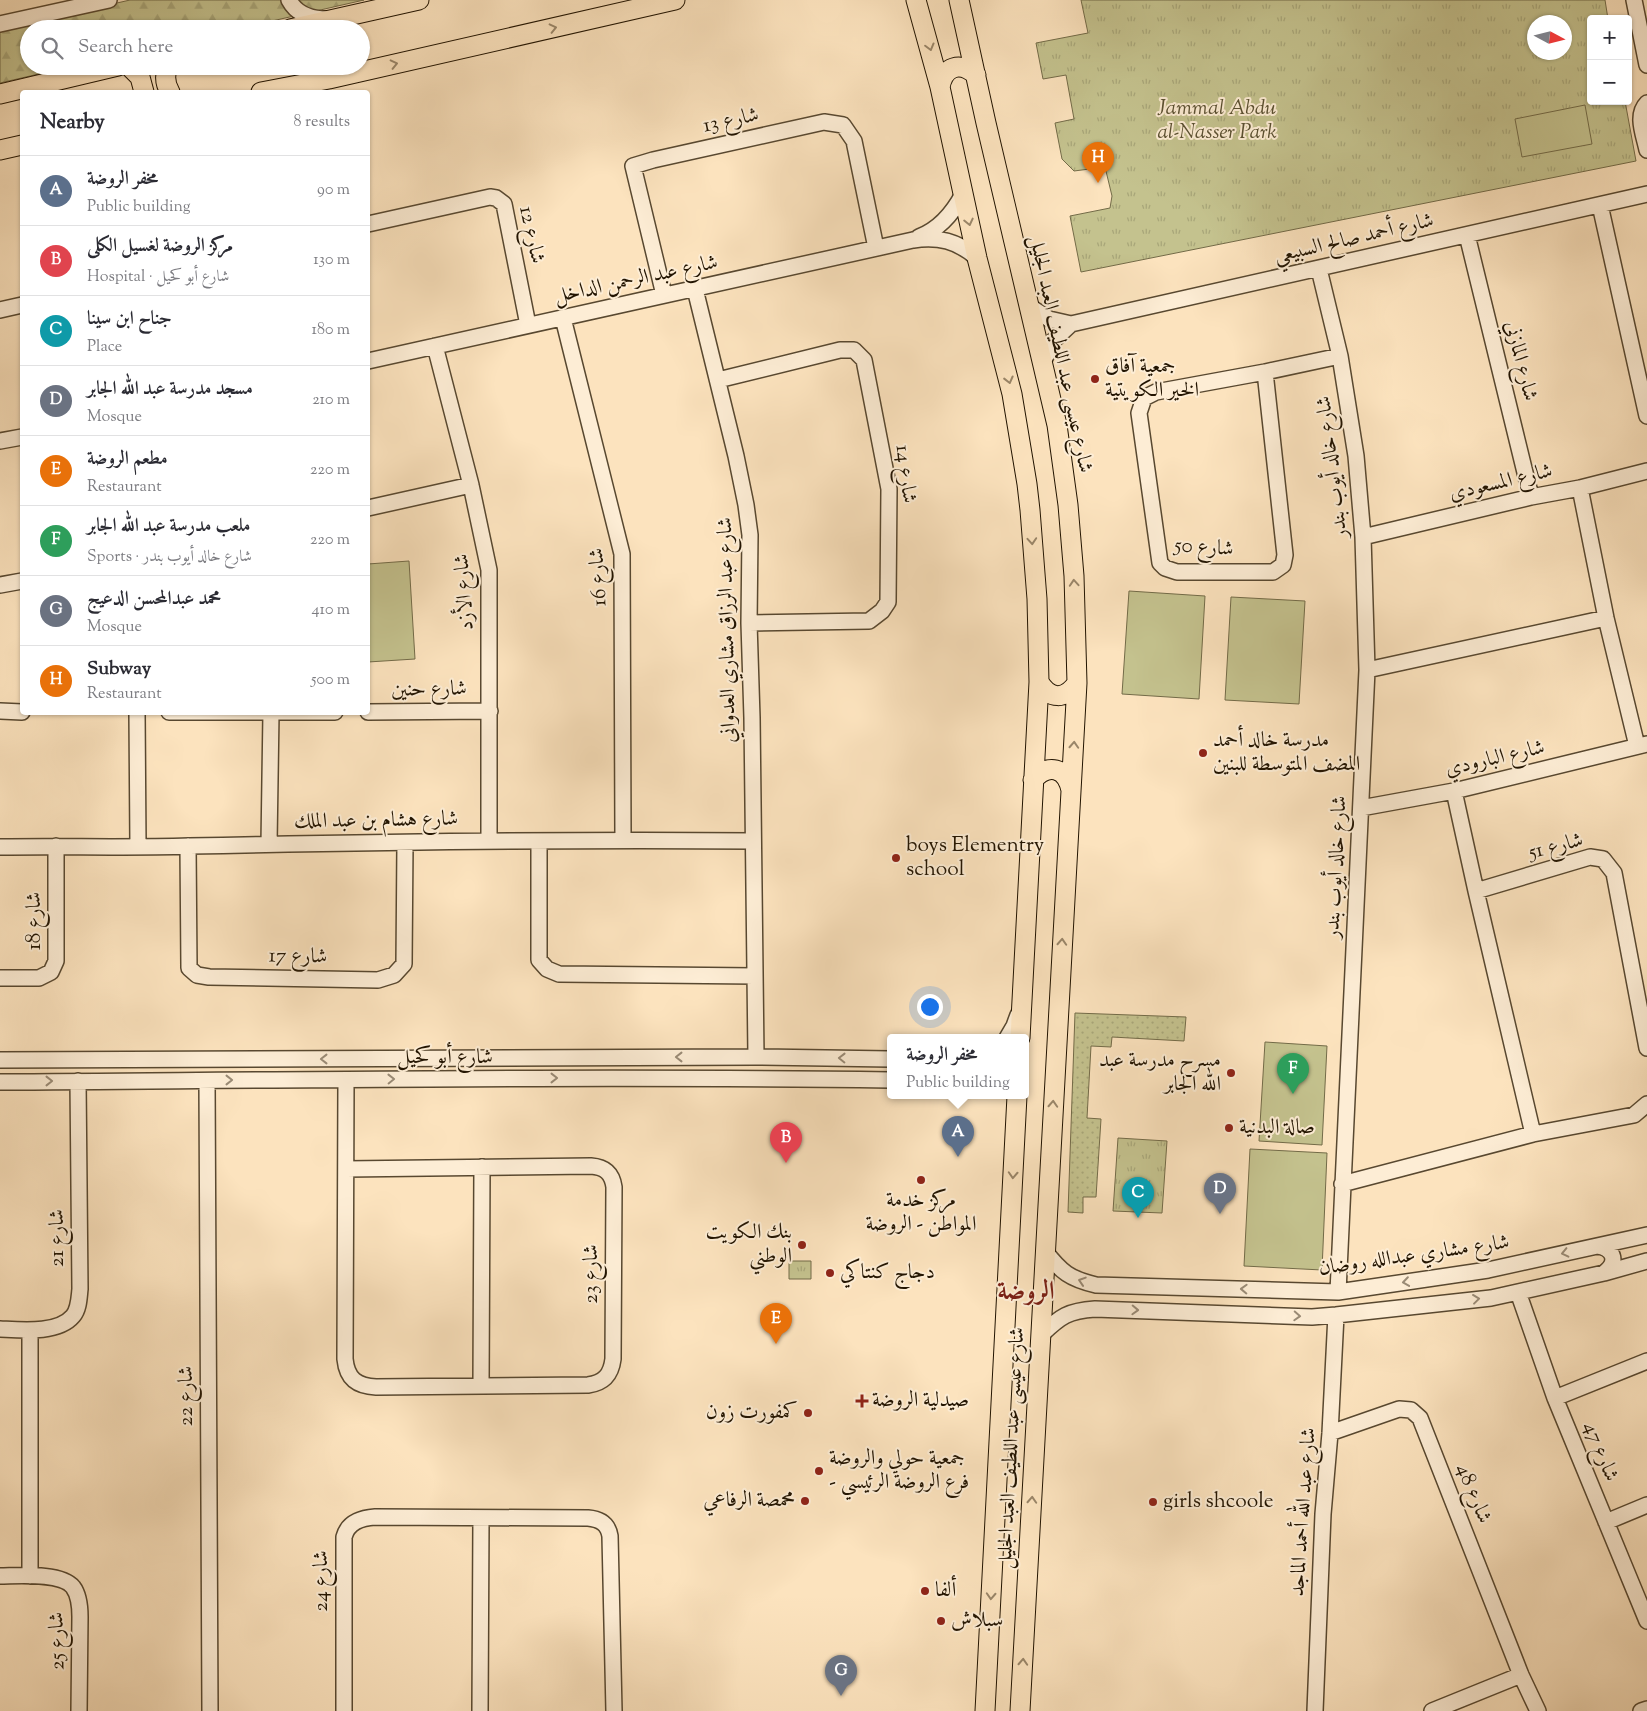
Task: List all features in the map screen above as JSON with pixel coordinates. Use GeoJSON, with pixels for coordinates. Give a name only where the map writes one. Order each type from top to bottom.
{"type":"FeatureCollection","features":[{"type":"Feature","properties":{"kind":"main road"},"geometry":{"type":"LineString","coordinates":[[331,20],[420,0]]}},
{"type":"Feature","properties":{"kind":"main road"},"geometry":{"type":"LineString","coordinates":[[370,70],[675,0]]}},
{"type":"Feature","properties":{"kind":"main road"},"geometry":{"type":"LineString","coordinates":[[916,0],[940,88],[978,258],[1012,394],[1027,484],[1037,599],[1039,682],[1020,1034]]}},
{"type":"Feature","properties":{"kind":"main road","name":"شارع عيسى عبد اللطيف العبد الجليل"},"geometry":{"type":"LineString","coordinates":[[959,0],[1057,425],[1068,505],[1076,600],[1077,683],[1020,1711]]}},
{"type":"Feature","properties":{"kind":"main road"},"geometry":{"type":"LineString","coordinates":[[940,88],[942,78],[949,70],[959,66],[968,68],[976,75]]}},
{"type":"Feature","properties":{"kind":"main road"},"geometry":{"type":"LineString","coordinates":[[0,94],[80,75]]}},
{"type":"Feature","properties":{"kind":"main road"},"geometry":{"type":"LineString","coordinates":[[138,75],[143,84],[144,90]]}},
{"type":"Feature","properties":{"kind":"main road"},"geometry":{"type":"LineString","coordinates":[[165,75],[169,90]]}},
{"type":"Feature","properties":{"kind":"main road"},"geometry":{"type":"LineString","coordinates":[[271,90],[347,75]]}},
{"type":"Feature","properties":{"kind":"main road"},"geometry":{"type":"LineString","coordinates":[[0,150],[20,145]]}},
{"type":"Feature","properties":{"kind":"main road"},"geometry":{"type":"LineString","coordinates":[[1039,682],[1044,690],[1053,695],[1062,696],[1071,691],[1077,683]]}},
{"type":"Feature","properties":{"kind":"main road"},"geometry":{"type":"LineString","coordinates":[[1033,780],[1039,773],[1047,770],[1056,770],[1064,774],[1069,781],[1071,790]]}},
{"type":"Feature","properties":{"kind":"main road","name":"شارع عيسى عبد اللطيف العبد الجليل"},"geometry":{"type":"LineString","coordinates":[[985,1711],[1017,1099]]}},
{"type":"Feature","properties":{"kind":"street"},"geometry":{"type":"LineString","coordinates":[[0,24],[60,6],[107,0]]}},
{"type":"Feature","properties":{"kind":"street"},"geometry":{"type":"LineString","coordinates":[[289,0],[295,9],[304,15],[320,19],[336,19]]}},
{"type":"Feature","properties":{"kind":"street"},"geometry":{"type":"LineString","coordinates":[[1634,0],[1647,65]]}},
{"type":"Feature","properties":{"kind":"street"},"geometry":{"type":"LineString","coordinates":[[1647,102],[1640,118],[1647,150]]}},
{"type":"Feature","properties":{"kind":"street","name":"شارع 13"},"geometry":{"type":"LineString","coordinates":[[664,295],[633,166],[824,122],[843,125],[854,141],[876,248]]}},
{"type":"Feature","properties":{"kind":"street","name":"شارع عبد الرحمن الداخل"},"geometry":{"type":"LineString","coordinates":[[913,240],[934,230],[943,222],[951,214],[963,194]]}},
{"type":"Feature","properties":{"kind":"street","name":"شارع أحمد صالح السبيعي"},"geometry":{"type":"LineString","coordinates":[[1030,306],[1049,319],[1071,324],[1647,194]]}},
{"type":"Feature","properties":{"kind":"street","name":"شارع 12"},"geometry":{"type":"LineString","coordinates":[[370,224],[490,197],[501,200],[504,204],[528,325]]}},
{"type":"Feature","properties":{"kind":"street"},"geometry":{"type":"LineString","coordinates":[[1600,205],[1647,416]]}},
{"type":"Feature","properties":{"kind":"street","name":"شارع المازني"},"geometry":{"type":"LineString","coordinates":[[1467,235],[1531,497]]}},
{"type":"Feature","properties":{"kind":"street","name":"شارع عبد الرحمن الداخل"},"geometry":{"type":"LineString","coordinates":[[370,361],[913,240],[936,238],[948,240],[959,244],[978,258]]}},
{"type":"Feature","properties":{"kind":"street","name":"شارع خالد أيوب بندر"},"geometry":{"type":"LineString","coordinates":[[1319,269],[1340,356],[1356,456],[1363,537],[1367,670],[1338,1292]]}},
{"type":"Feature","properties":{"kind":"street","name":"شارع عبد الرزاق مشاري العدواني"},"geometry":{"type":"LineString","coordinates":[[695,289],[746,505],[750,535],[756,1057]]}},
{"type":"Feature","properties":{"kind":"street"},"geometry":{"type":"LineString","coordinates":[[0,310],[20,305]]}},
{"type":"Feature","properties":{"kind":"street","name":"شارع 16"},"geometry":{"type":"LineString","coordinates":[[563,318],[622,554],[623,840]]}},
{"type":"Feature","properties":{"kind":"street"},"geometry":{"type":"LineString","coordinates":[[1043,362],[1054,340],[1071,324]]}},
{"type":"Feature","properties":{"kind":"street","name":"شارع الأزد"},"geometry":{"type":"LineString","coordinates":[[434,346],[471,485],[489,570],[490,840]]}},
{"type":"Feature","properties":{"kind":"street","name":"شارع 14"},"geometry":{"type":"LineString","coordinates":[[718,380],[840,350],[854,350],[864,360],[889,489],[888,602],[882,611],[869,621],[750,623]]}},
{"type":"Feature","properties":{"kind":"street","name":"شارع 50"},"geometry":{"type":"LineString","coordinates":[[1265,372],[1285,555],[1283,565],[1274,572],[1178,572],[1165,568],[1160,563],[1139,413],[1144,398],[1156,392],[1340,356]]}},
{"type":"Feature","properties":{"kind":"street"},"geometry":{"type":"LineString","coordinates":[[0,441],[20,437]]}},
{"type":"Feature","properties":{"kind":"street","name":"شارع المسعودي"},"geometry":{"type":"LineString","coordinates":[[1363,537],[1647,471]]}},
{"type":"Feature","properties":{"kind":"street"},"geometry":{"type":"LineString","coordinates":[[370,508],[471,485]]}},
{"type":"Feature","properties":{"kind":"street","name":"شارع البارودي"},"geometry":{"type":"LineString","coordinates":[[1361,808],[1454,791],[1642,745],[1606,618],[1580,488]]}},
{"type":"Feature","properties":{"kind":"street"},"geometry":{"type":"LineString","coordinates":[[0,584],[20,581]]}},
{"type":"Feature","properties":{"kind":"street"},"geometry":{"type":"LineString","coordinates":[[1367,670],[1606,618]]}},
{"type":"Feature","properties":{"kind":"street"},"geometry":{"type":"LineString","coordinates":[[0,711],[20,712]]}},
{"type":"Feature","properties":{"kind":"street","name":"شارع حنين"},"geometry":{"type":"LineString","coordinates":[[370,712],[490,711]]}},
{"type":"Feature","properties":{"kind":"street"},"geometry":{"type":"LineString","coordinates":[[137,715],[138,846]]}},
{"type":"Feature","properties":{"kind":"street"},"geometry":{"type":"LineString","coordinates":[[269,844],[271,715]]}},
{"type":"Feature","properties":{"kind":"street"},"geometry":{"type":"LineString","coordinates":[[1454,791],[1533,1134]]}},
{"type":"Feature","properties":{"kind":"street","name":"شارع هشام بن عبد الملك"},"geometry":{"type":"LineString","coordinates":[[0,846],[188,846],[490,840],[753,841]]}},
{"type":"Feature","properties":{"kind":"street"},"geometry":{"type":"LineString","coordinates":[[539,840],[539,960],[547,969],[559,974],[755,976]]}},
{"type":"Feature","properties":{"kind":"street","name":"شارع 17"},"geometry":{"type":"LineString","coordinates":[[188,846],[189,968],[197,975],[209,977],[378,980],[394,976],[404,964],[405,843]]}},
{"type":"Feature","properties":{"kind":"street","name":"شارع 18"},"geometry":{"type":"LineString","coordinates":[[0,978],[39,978],[51,972],[56,961],[56,846]]}},
{"type":"Feature","properties":{"kind":"street","name":"شارع 51"},"geometry":{"type":"LineString","coordinates":[[1476,891],[1590,857],[1603,860],[1614,873],[1647,1048]]}},
{"type":"Feature","properties":{"kind":"street"},"geometry":{"type":"LineString","coordinates":[[1009,1034],[1022,1001]]}},
{"type":"Feature","properties":{"kind":"street","name":"شارع أبو كحيل"},"geometry":{"type":"LineString","coordinates":[[0,1060],[756,1057],[887,1059]]}},
{"type":"Feature","properties":{"kind":"street"},"geometry":{"type":"LineString","coordinates":[[473,1058],[480,1066],[477,1076],[473,1078]]}},
{"type":"Feature","properties":{"kind":"street"},"geometry":{"type":"LineString","coordinates":[[502,1058],[497,1066],[499,1075],[502,1078]]}},
{"type":"Feature","properties":{"kind":"street"},"geometry":{"type":"LineString","coordinates":[[115,1081],[121,1072],[120,1063],[116,1059]]}},
{"type":"Feature","properties":{"kind":"street"},"geometry":{"type":"LineString","coordinates":[[144,1059],[136,1067],[136,1073],[144,1081]]}},
{"type":"Feature","properties":{"kind":"street","name":"شارع أبو كحيل"},"geometry":{"type":"LineString","coordinates":[[0,1082],[473,1078],[887,1080]]}},
{"type":"Feature","properties":{"kind":"street","name":"شارع 23"},"geometry":{"type":"LineString","coordinates":[[346,1080],[345,1359],[349,1374],[360,1383],[371,1387],[588,1385],[602,1382],[608,1376],[613,1359],[614,1187],[610,1173],[596,1166],[346,1169]]}},
{"type":"Feature","properties":{"kind":"street","name":"شارع 21"},"geometry":{"type":"LineString","coordinates":[[0,1329],[30,1330],[48,1328],[63,1323],[73,1316],[79,1303],[78,1081]]}},
{"type":"Feature","properties":{"kind":"street","name":"شارع 22"},"geometry":{"type":"LineString","coordinates":[[207,1081],[210,1711]]}},
{"type":"Feature","properties":{"kind":"street"},"geometry":{"type":"LineString","coordinates":[[1007,1099],[1011,1107],[1016,1126]]}},
{"type":"Feature","properties":{"kind":"street"},"geometry":{"type":"LineString","coordinates":[[1342,1184],[1533,1134],[1634,1115],[1647,1104]]}},
{"type":"Feature","properties":{"kind":"street"},"geometry":{"type":"LineString","coordinates":[[481,1386],[482,1167]]}},
{"type":"Feature","properties":{"kind":"street","name":"شارع مشاري عبدالله روضان"},"geometry":{"type":"LineString","coordinates":[[1045,1251],[1066,1274],[1080,1281],[1096,1285],[1338,1292],[1488,1270],[1647,1235]]}},
{"type":"Feature","properties":{"kind":"street"},"geometry":{"type":"LineString","coordinates":[[1632,1238],[1626,1249],[1627,1255],[1631,1261],[1642,1262]]}},
{"type":"Feature","properties":{"kind":"street"},"geometry":{"type":"LineString","coordinates":[[1598,1246],[1605,1247],[1613,1257],[1612,1264],[1604,1273]]}},
{"type":"Feature","properties":{"kind":"street"},"geometry":{"type":"LineString","coordinates":[[1042,1334],[1062,1316],[1077,1310],[1201,1312],[1312,1317],[1336,1315],[1491,1298],[1604,1273],[1642,1262]]}},
{"type":"Feature","properties":{"kind":"street"},"geometry":{"type":"LineString","coordinates":[[1200,1288],[1193,1293],[1191,1299],[1192,1304],[1201,1312]]}},
{"type":"Feature","properties":{"kind":"street","name":"شارع 47"},"geometry":{"type":"LineString","coordinates":[[1518,1292],[1555,1398],[1647,1621]]}},
{"type":"Feature","properties":{"kind":"street","name":"شارع عبد الله أحمد الماجد"},"geometry":{"type":"LineString","coordinates":[[1315,1711],[1323,1514],[1330,1433],[1336,1315]]}},
{"type":"Feature","properties":{"kind":"street"},"geometry":{"type":"LineString","coordinates":[[30,1330],[30,1576]]}},
{"type":"Feature","properties":{"kind":"street"},"geometry":{"type":"LineString","coordinates":[[1555,1398],[1647,1361]]}},
{"type":"Feature","properties":{"kind":"street","name":"شارع 48"},"geometry":{"type":"LineString","coordinates":[[1330,1433],[1399,1409],[1411,1410],[1420,1418],[1538,1711]]}},
{"type":"Feature","properties":{"kind":"street"},"geometry":{"type":"LineString","coordinates":[[1606,1522],[1647,1505]]}},
{"type":"Feature","properties":{"kind":"street","name":"شارع 24"},"geometry":{"type":"LineString","coordinates":[[344,1711],[343,1543],[347,1530],[354,1522],[367,1517],[588,1518],[601,1522],[607,1527],[610,1536],[614,1711]]}},
{"type":"Feature","properties":{"kind":"street"},"geometry":{"type":"LineString","coordinates":[[480,1711],[481,1518]]}},
{"type":"Feature","properties":{"kind":"street","name":"شارع 25"},"geometry":{"type":"LineString","coordinates":[[0,1576],[30,1576],[63,1580],[71,1585],[76,1593],[80,1617],[79,1711]]}},
{"type":"Feature","properties":{"kind":"street"},"geometry":{"type":"LineString","coordinates":[[1432,1711],[1522,1675]]}},
{"type":"Feature","properties":{"kind":"street"},"geometry":{"type":"LineString","coordinates":[[1641,1711],[1647,1709]]}},
{"type":"Feature","properties":{"kind":"green space"},"geometry":{"type":"Polygon","coordinates":[[[130,0],[364,0],[276,20],[43,20],[130,0]]]}},
{"type":"Feature","properties":{"kind":"green space","name":"Jammal Abdu al-Nasser Park"},"geometry":{"type":"Polygon","coordinates":[[[1081,0],[1605,0],[1607,15],[1587,15],[1587,105],[1626,105],[1636,161],[1081,272],[1070,216],[1110,208],[1112,196],[1105,167],[1074,171],[1062,159],[1055,123],[1074,119],[1066,75],[1043,79],[1036,43],[1088,33],[1081,0]]]}},
{"type":"Feature","properties":{"kind":"green space"},"geometry":{"type":"Polygon","coordinates":[[[20,25],[20,75],[34,75],[0,83],[0,30],[20,25]]]}},
{"type":"Feature","properties":{"kind":"green space"},"geometry":{"type":"Polygon","coordinates":[[[1585,105],[1592,144],[1522,157],[1515,119],[1585,105]]]}},
{"type":"Feature","properties":{"kind":"green space"},"geometry":{"type":"Polygon","coordinates":[[[409,561],[415,659],[370,662],[370,564],[409,561]]]}},
{"type":"Feature","properties":{"kind":"green space"},"geometry":{"type":"Polygon","coordinates":[[[1129,591],[1205,596],[1199,699],[1122,694],[1129,591]]]}},
{"type":"Feature","properties":{"kind":"green space"},"geometry":{"type":"Polygon","coordinates":[[[1231,597],[1305,601],[1299,704],[1225,700],[1231,597]]]}},
{"type":"Feature","properties":{"kind":"green space"},"geometry":{"type":"Polygon","coordinates":[[[1075,1013],[1186,1017],[1184,1041],[1112,1037],[1111,1047],[1091,1046],[1087,1118],[1101,1119],[1096,1197],[1083,1197],[1083,1213],[1068,1212],[1075,1013]]]}},
{"type":"Feature","properties":{"kind":"green space"},"geometry":{"type":"Polygon","coordinates":[[[1265,1042],[1327,1046],[1322,1145],[1259,1141],[1265,1042]]]}},
{"type":"Feature","properties":{"kind":"green space"},"geometry":{"type":"Polygon","coordinates":[[[1118,1138],[1167,1141],[1162,1213],[1113,1211],[1118,1138]]]}},
{"type":"Feature","properties":{"kind":"green space"},"geometry":{"type":"Polygon","coordinates":[[[1250,1149],[1327,1153],[1322,1270],[1244,1266],[1250,1149]]]}},
{"type":"Feature","properties":{"kind":"green space"},"geometry":{"type":"Polygon","coordinates":[[[789,1261],[811,1261],[811,1279],[789,1279],[789,1261]]]}},
{"type":"Feature","properties":{"kind":"place","name":"Subway"},"geometry":{"type":"Point","coordinates":[1098,183]}},
{"type":"Feature","properties":{"kind":"place","name":"جمعية آفاق الخير الكويتية"},"geometry":{"type":"Point","coordinates":[1095,379]}},
{"type":"Feature","properties":{"kind":"place","name":"مدرسة خالد أحمد المضف المتوسطة للبنين"},"geometry":{"type":"Point","coordinates":[1203,753]}},
{"type":"Feature","properties":{"kind":"place","name":"boys Elementry school"},"geometry":{"type":"Point","coordinates":[896,858]}},
{"type":"Feature","properties":{"kind":"place","name":"مسرح مدرسة عبد الله الجابر"},"geometry":{"type":"Point","coordinates":[1231,1073]}},
{"type":"Feature","properties":{"kind":"place","name":"ملعب مدرسة عبد الله الجابر"},"geometry":{"type":"Point","coordinates":[1293,1094]}},
{"type":"Feature","properties":{"kind":"place","name":"صالة البدنية"},"geometry":{"type":"Point","coordinates":[1229,1128]}},
{"type":"Feature","properties":{"kind":"place","name":"مخفر الروضة"},"geometry":{"type":"Point","coordinates":[958,1157]}},
{"type":"Feature","properties":{"kind":"place","name":"مركز الروضة لغسيل الكلى"},"geometry":{"type":"Point","coordinates":[786,1163]}},
{"type":"Feature","properties":{"kind":"place","name":"مركز خدمة المواطن - الروضة"},"geometry":{"type":"Point","coordinates":[921,1180]}},
{"type":"Feature","properties":{"kind":"place","name":"مسجد مدرسة عبد الله الجابر"},"geometry":{"type":"Point","coordinates":[1220,1214]}},
{"type":"Feature","properties":{"kind":"place","name":"جناح ابن سينا"},"geometry":{"type":"Point","coordinates":[1138,1218]}},
{"type":"Feature","properties":{"kind":"place","name":"بنك الكويت الوطني"},"geometry":{"type":"Point","coordinates":[802,1245]}},
{"type":"Feature","properties":{"kind":"place","name":"دجاج كنتاكي"},"geometry":{"type":"Point","coordinates":[830,1273]}},
{"type":"Feature","properties":{"kind":"place","name":"مطعم الروضة"},"geometry":{"type":"Point","coordinates":[776,1344]}},
{"type":"Feature","properties":{"kind":"place","name":"صيدلية الروضة"},"geometry":{"type":"Point","coordinates":[862,1401]}},
{"type":"Feature","properties":{"kind":"place","name":"كمفورت زون"},"geometry":{"type":"Point","coordinates":[808,1413]}},
{"type":"Feature","properties":{"kind":"place","name":"جمعية حولي والروضة - فرع الروضة الرئيسي"},"geometry":{"type":"Point","coordinates":[819,1471]}},
{"type":"Feature","properties":{"kind":"place","name":"محمصة الرفاعي"},"geometry":{"type":"Point","coordinates":[805,1501]}},
{"type":"Feature","properties":{"kind":"place","name":"girls shcoole"},"geometry":{"type":"Point","coordinates":[1153,1502]}},
{"type":"Feature","properties":{"kind":"place","name":"ألفا"},"geometry":{"type":"Point","coordinates":[925,1591]}},
{"type":"Feature","properties":{"kind":"place","name":"سبلاش"},"geometry":{"type":"Point","coordinates":[941,1621]}},
{"type":"Feature","properties":{"kind":"place","name":"محمد عبدالمحسن الدعيج"},"geometry":{"type":"Point","coordinates":[841,1696]}},
{"type":"Feature","properties":{"kind":"district","name":"الروضة"},"geometry":{"type":"Point","coordinates":[1026,1292]}}]}
